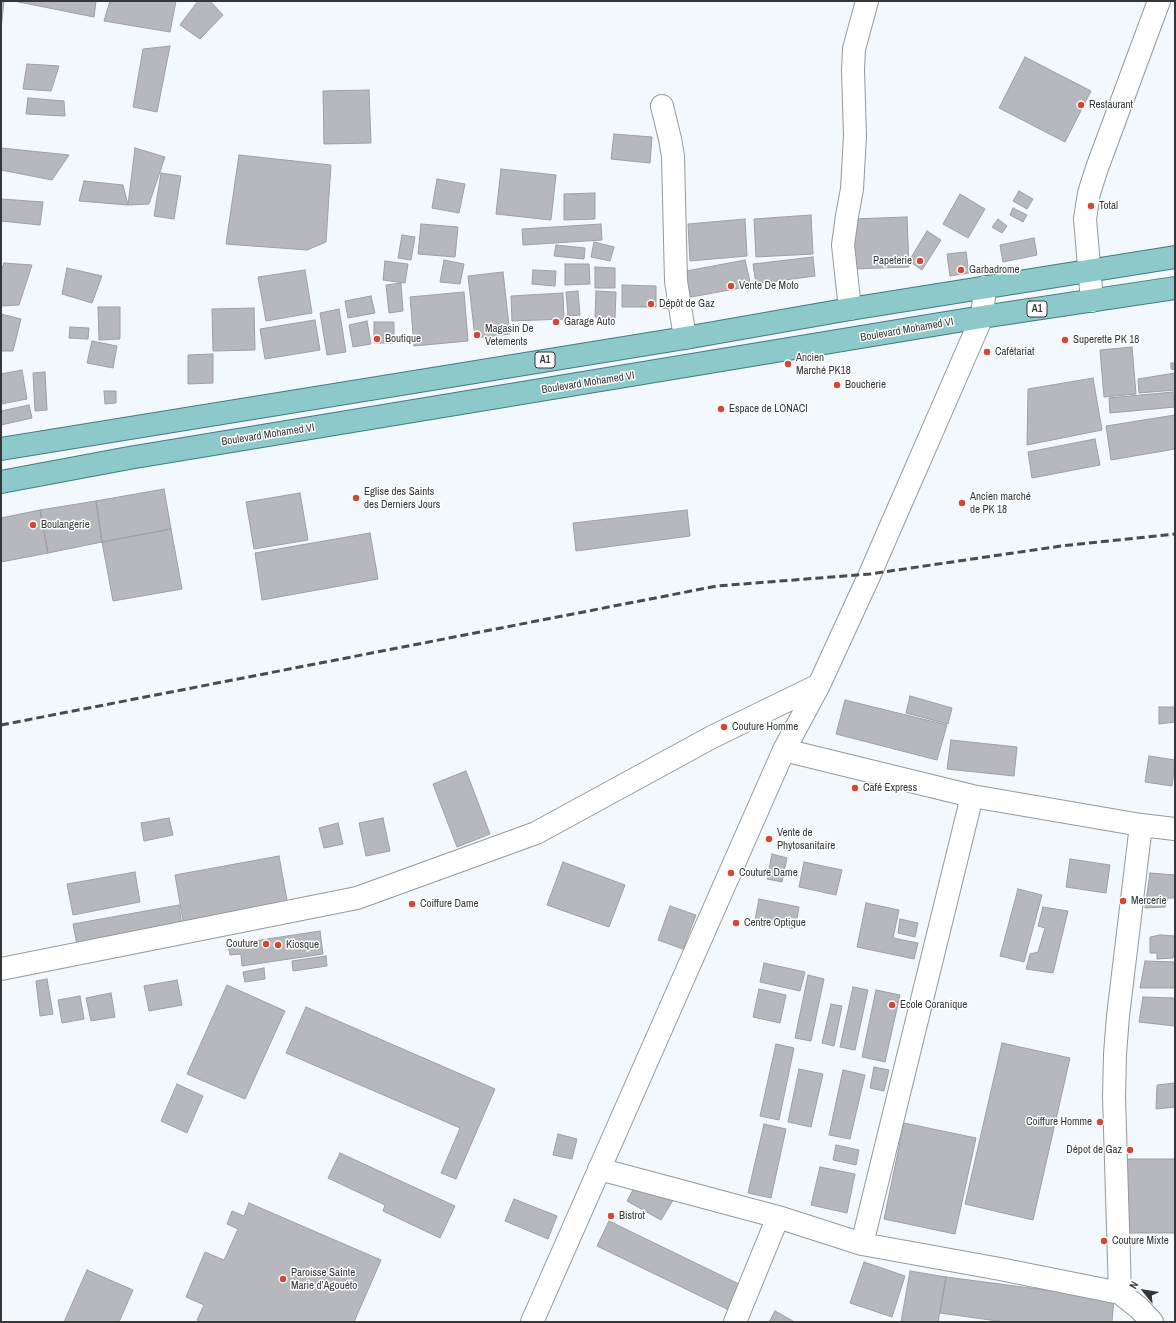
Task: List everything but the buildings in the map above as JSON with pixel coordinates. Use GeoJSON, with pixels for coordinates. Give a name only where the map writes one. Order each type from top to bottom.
{"type":"FeatureCollection","features":[{"type":"Feature","properties":{"kind":"main road","name":"A1"},"geometry":{"type":"LineString","coordinates":[[1,449],[685,338],[984,287],[1175,257]]}},
{"type":"Feature","properties":{"kind":"main road","name":"Boulevard Mohamed VI"},"geometry":{"type":"LineString","coordinates":[[1,482],[129,458],[982,317],[1175,288]]}},
{"type":"Feature","properties":{"kind":"street"},"geometry":{"type":"LineString","coordinates":[[850,309],[844,245],[846,216],[852,189],[855,136],[853,70],[854,49],[866,1]]}},
{"type":"Feature","properties":{"kind":"street"},"geometry":{"type":"LineString","coordinates":[[1092,301],[1085,219],[1089,193],[1096,168],[1159,1]]}},
{"type":"Feature","properties":{"kind":"street"},"geometry":{"type":"LineString","coordinates":[[662,106],[670,138],[672,156],[676,280],[685,338]]}},
{"type":"Feature","properties":{"kind":"street"},"geometry":{"type":"LineString","coordinates":[[532,1322],[784,750],[818,685],[870,574],[982,317],[985,295],[984,287]]}},
{"type":"Feature","properties":{"kind":"street"},"geometry":{"type":"LineString","coordinates":[[1,969],[357,898],[536,833],[712,737],[818,685]]}},
{"type":"Feature","properties":{"kind":"street"},"geometry":{"type":"LineString","coordinates":[[784,750],[972,796],[1141,825],[1175,829]]}},
{"type":"Feature","properties":{"kind":"street"},"geometry":{"type":"LineString","coordinates":[[862,1244],[972,796]]}},
{"type":"Feature","properties":{"kind":"street"},"geometry":{"type":"LineString","coordinates":[[1120,1293],[1114,1097],[1115,1054],[1118,1016],[1141,825]]}},
{"type":"Feature","properties":{"kind":"street"},"geometry":{"type":"LineString","coordinates":[[599,1169],[778,1217],[862,1244],[1120,1293],[1139,1308],[1152,1322]]}},
{"type":"Feature","properties":{"kind":"street"},"geometry":{"type":"LineString","coordinates":[[735,1322],[778,1217]]}},
{"type":"Feature","properties":{"kind":"railway"},"geometry":{"type":"LineString","coordinates":[[1,725],[717,586],[870,574],[1061,546],[1175,534]]}},
{"type":"Feature","properties":{"kind":"place","name":"Restaurant"},"geometry":{"type":"Point","coordinates":[1081,105]}},
{"type":"Feature","properties":{"kind":"place","name":"Total"},"geometry":{"type":"Point","coordinates":[1091,206]}},
{"type":"Feature","properties":{"kind":"place","name":"Papeterie"},"geometry":{"type":"Point","coordinates":[920,261]}},
{"type":"Feature","properties":{"kind":"place","name":"Garbadrome"},"geometry":{"type":"Point","coordinates":[961,270]}},
{"type":"Feature","properties":{"kind":"place","name":"Vente De Moto"},"geometry":{"type":"Point","coordinates":[731,286]}},
{"type":"Feature","properties":{"kind":"place","name":"Dépôt de Gaz"},"geometry":{"type":"Point","coordinates":[651,304]}},
{"type":"Feature","properties":{"kind":"place","name":"Garage Auto"},"geometry":{"type":"Point","coordinates":[556,322]}},
{"type":"Feature","properties":{"kind":"place","name":"Magasin De Vetements"},"geometry":{"type":"Point","coordinates":[477,335]}},
{"type":"Feature","properties":{"kind":"place","name":"Boutique"},"geometry":{"type":"Point","coordinates":[377,339]}},
{"type":"Feature","properties":{"kind":"place","name":"Superette PK 18"},"geometry":{"type":"Point","coordinates":[1065,340]}},
{"type":"Feature","properties":{"kind":"place","name":"Cafétariat"},"geometry":{"type":"Point","coordinates":[987,352]}},
{"type":"Feature","properties":{"kind":"place","name":"Ancien Marché PK18"},"geometry":{"type":"Point","coordinates":[788,364]}},
{"type":"Feature","properties":{"kind":"place","name":"Boucherie"},"geometry":{"type":"Point","coordinates":[837,385]}},
{"type":"Feature","properties":{"kind":"place","name":"Espace de LONACI"},"geometry":{"type":"Point","coordinates":[721,409]}},
{"type":"Feature","properties":{"kind":"place","name":"Eglise des Saints des Derniers Jours"},"geometry":{"type":"Point","coordinates":[356,498]}},
{"type":"Feature","properties":{"kind":"place","name":"Ancien marché de PK 18"},"geometry":{"type":"Point","coordinates":[962,503]}},
{"type":"Feature","properties":{"kind":"place","name":"Boulangerie"},"geometry":{"type":"Point","coordinates":[33,525]}},
{"type":"Feature","properties":{"kind":"place","name":"Couture Homme"},"geometry":{"type":"Point","coordinates":[724,727]}},
{"type":"Feature","properties":{"kind":"place","name":"Café Express"},"geometry":{"type":"Point","coordinates":[855,788]}},
{"type":"Feature","properties":{"kind":"place","name":"Vente de Phytosanitaire"},"geometry":{"type":"Point","coordinates":[769,839]}},
{"type":"Feature","properties":{"kind":"place","name":"Couture Dame"},"geometry":{"type":"Point","coordinates":[731,873]}},
{"type":"Feature","properties":{"kind":"place","name":"Mercerie"},"geometry":{"type":"Point","coordinates":[1123,901]}},
{"type":"Feature","properties":{"kind":"place","name":"Coiffure Dame"},"geometry":{"type":"Point","coordinates":[412,904]}},
{"type":"Feature","properties":{"kind":"place","name":"Centre Optique"},"geometry":{"type":"Point","coordinates":[736,923]}},
{"type":"Feature","properties":{"kind":"place","name":"Couture"},"geometry":{"type":"Point","coordinates":[266,944]}},
{"type":"Feature","properties":{"kind":"place","name":"Kiosque"},"geometry":{"type":"Point","coordinates":[278,945]}},
{"type":"Feature","properties":{"kind":"place","name":"Ecole Coranique"},"geometry":{"type":"Point","coordinates":[892,1005]}},
{"type":"Feature","properties":{"kind":"place","name":"Coiffure Homme"},"geometry":{"type":"Point","coordinates":[1100,1122]}},
{"type":"Feature","properties":{"kind":"place","name":"Dépot de Gaz"},"geometry":{"type":"Point","coordinates":[1130,1150]}},
{"type":"Feature","properties":{"kind":"place","name":"Bistrot"},"geometry":{"type":"Point","coordinates":[611,1216]}},
{"type":"Feature","properties":{"kind":"place","name":"Couture Mixte"},"geometry":{"type":"Point","coordinates":[1104,1241]}},
{"type":"Feature","properties":{"kind":"place","name":"Paroisse Sainte Marie d’Agouéto"},"geometry":{"type":"Point","coordinates":[283,1279]}}]}
